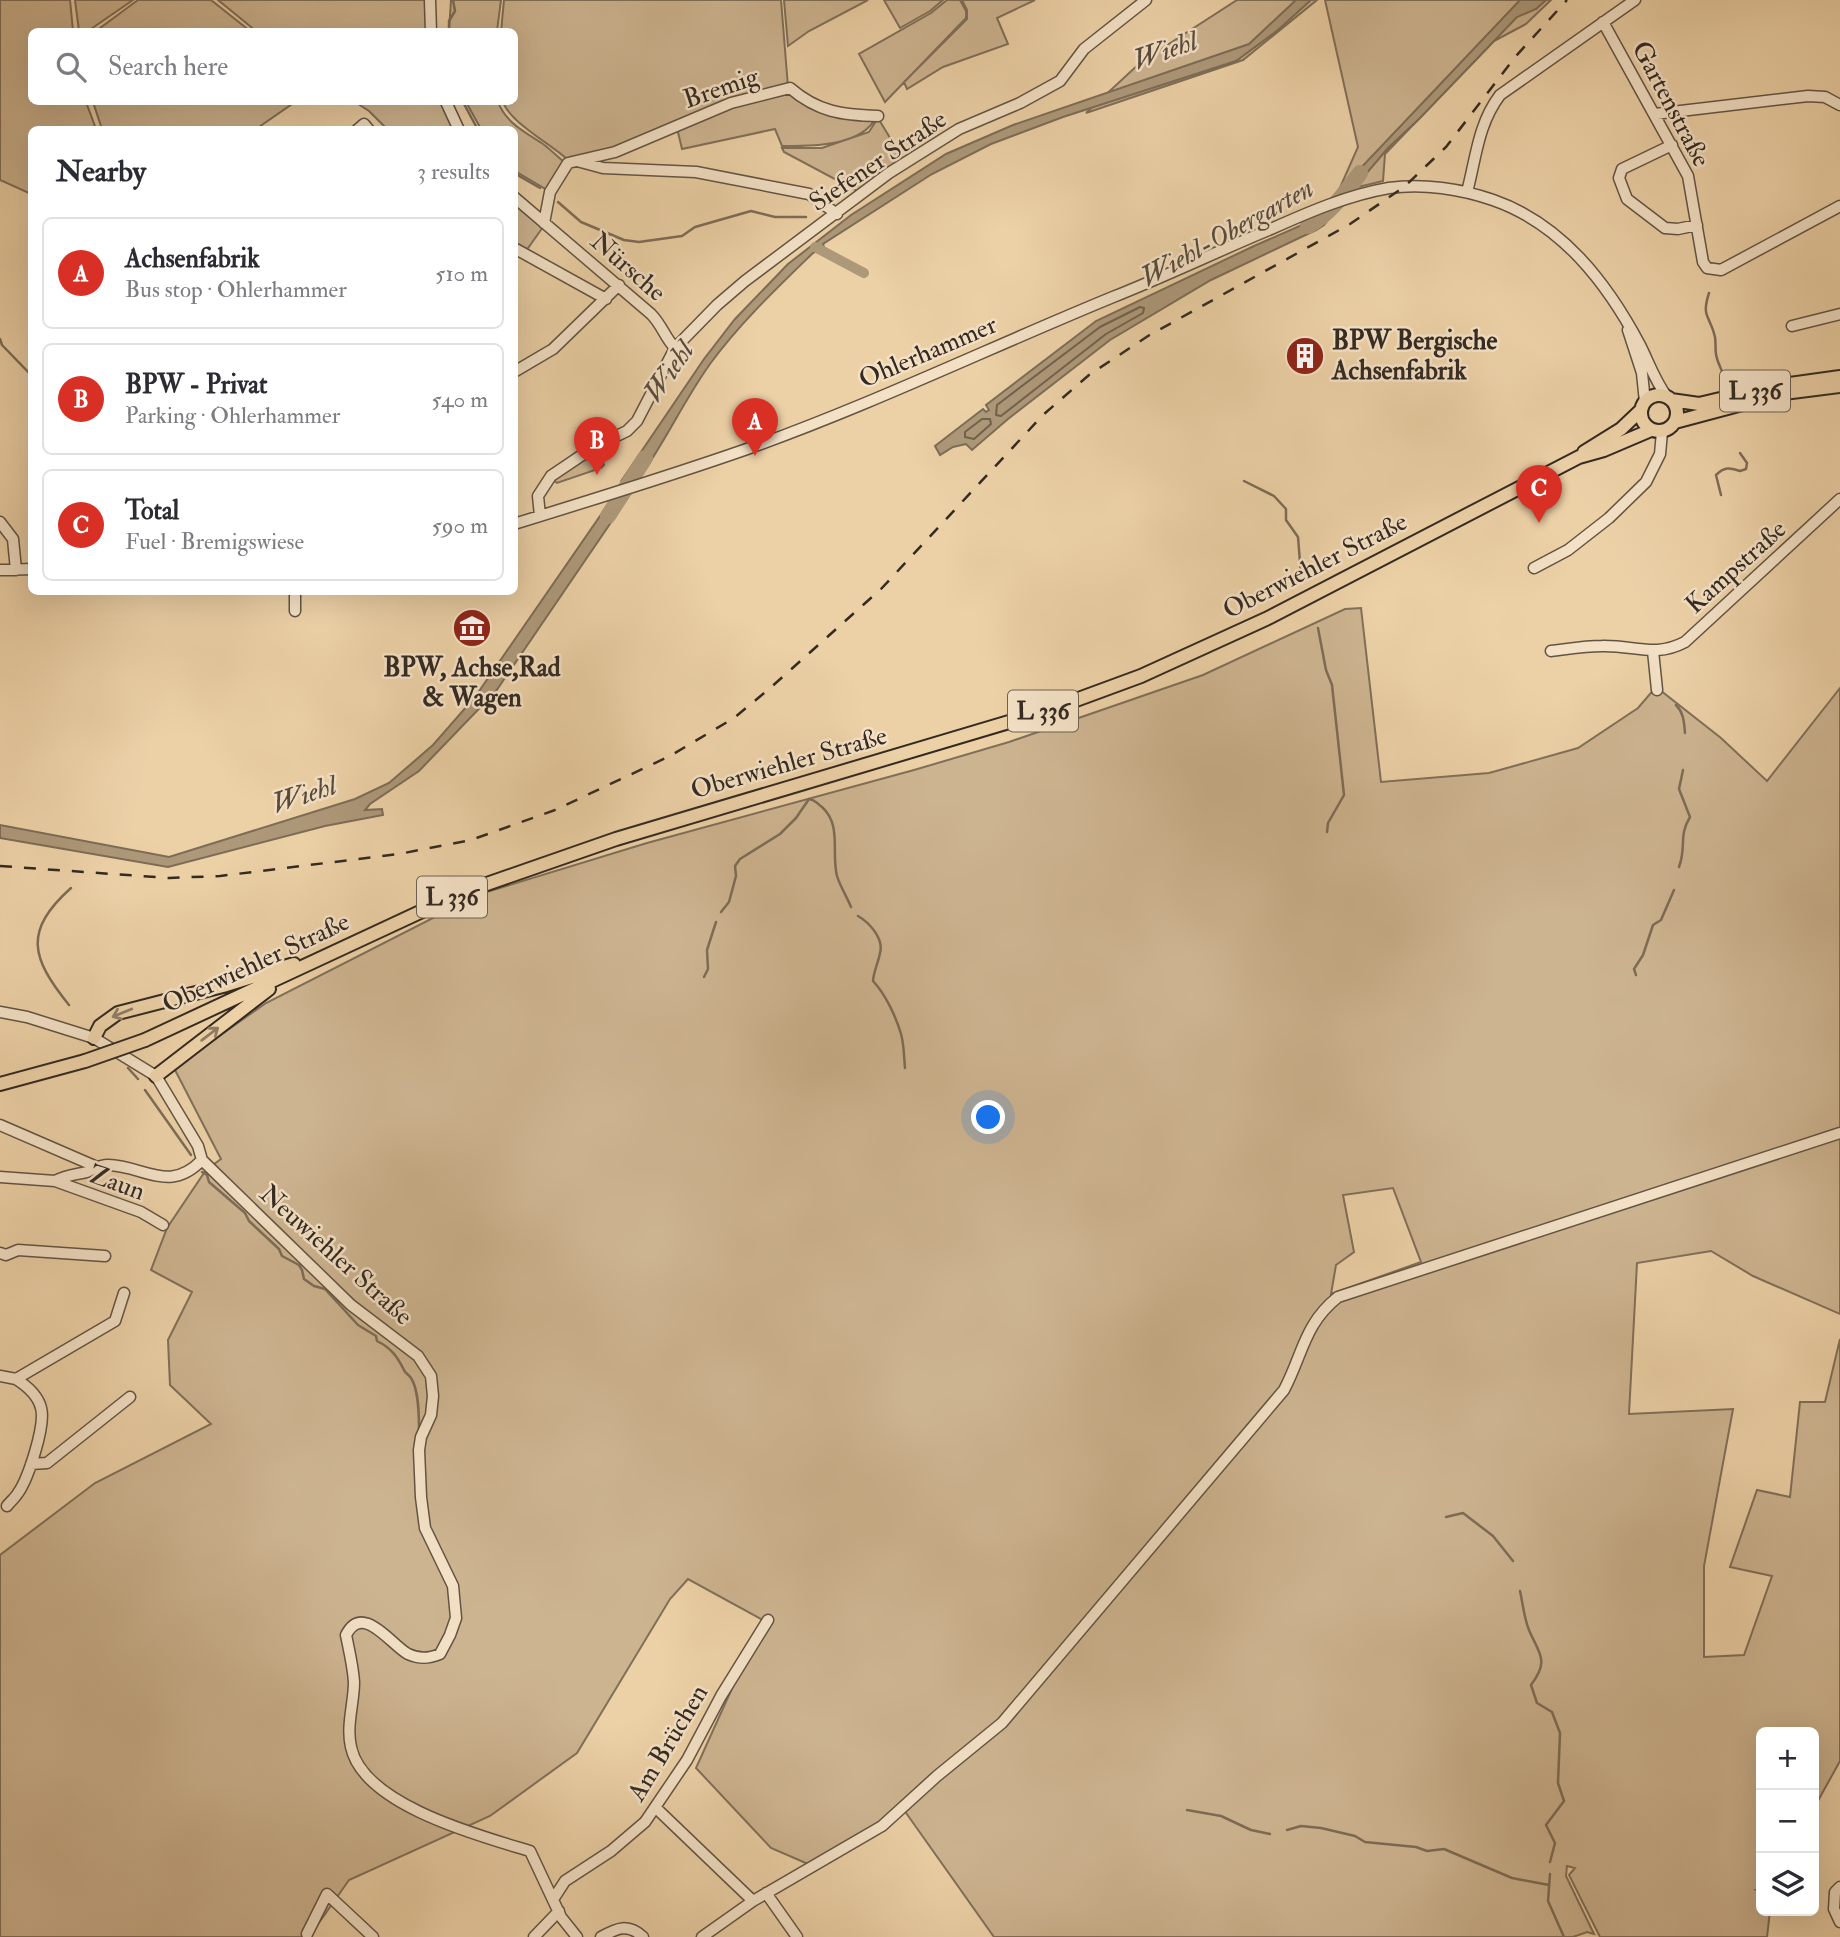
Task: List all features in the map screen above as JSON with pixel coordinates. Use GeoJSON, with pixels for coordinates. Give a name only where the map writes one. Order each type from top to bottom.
{"type":"FeatureCollection","features":[{"type":"Feature","properties":{"kind":"main road","name":"L 336"},"geometry":{"type":"LineString","coordinates":[[1669,399],[1699,404],[1775,386],[1840,377]]}},
{"type":"Feature","properties":{"kind":"main road","name":"L 336"},"geometry":{"type":"LineString","coordinates":[[1675,422],[1784,393],[1840,386]]}},
{"type":"Feature","properties":{"kind":"main road"},"geometry":{"type":"LineString","coordinates":[[1653,396],[1669,399],[1677,410],[1675,422],[1657,431],[1642,422],[1643,406],[1653,396]]}},
{"type":"Feature","properties":{"kind":"main road","name":"Oberwiehler Straße"},"geometry":{"type":"LineString","coordinates":[[0,1084],[85,1061],[145,1040],[461,893],[615,839],[1046,711],[1141,676],[1266,619],[1578,457],[1621,429],[1643,406]]}},
{"type":"Feature","properties":{"kind":"main road","name":"Oberwiehler Straße"},"geometry":{"type":"LineString","coordinates":[[1578,457],[1657,431]]}},
{"type":"Feature","properties":{"kind":"main road","name":"L 336"},"geometry":{"type":"LineString","coordinates":[[94,1038],[100,1026],[118,1013],[269,973],[351,944]]}},
{"type":"Feature","properties":{"kind":"main road","name":"L 336"},"geometry":{"type":"LineString","coordinates":[[156,1076],[282,978]]}},
{"type":"Feature","properties":{"kind":"street"},"geometry":{"type":"LineString","coordinates":[[430,0],[430,28]]}},
{"type":"Feature","properties":{"kind":"street","name":"Siefener Straße"},"geometry":{"type":"LineString","coordinates":[[675,348],[745,281],[889,173],[960,130],[1020,103],[1060,81],[1084,48],[1146,0]]}},
{"type":"Feature","properties":{"kind":"street"},"geometry":{"type":"LineString","coordinates":[[1635,0],[1500,95],[1489,109],[1482,125],[1467,192],[1497,201],[1529,216],[1554,233],[1599,279],[1618,307],[1669,399]]}},
{"type":"Feature","properties":{"kind":"street","name":"Gartenstraße"},"geometry":{"type":"LineString","coordinates":[[1603,22],[1688,176],[1703,262],[1707,268],[1721,270],[1840,206]]}},
{"type":"Feature","properties":{"kind":"street","name":"Bremig"},"geometry":{"type":"LineString","coordinates":[[576,160],[615,152],[732,103],[789,88],[823,110],[844,116],[878,116]]}},
{"type":"Feature","properties":{"kind":"street"},"geometry":{"type":"LineString","coordinates":[[1656,114],[1808,96],[1825,97],[1840,105]]}},
{"type":"Feature","properties":{"kind":"street"},"geometry":{"type":"LineString","coordinates":[[447,105],[457,126]]}},
{"type":"Feature","properties":{"kind":"street"},"geometry":{"type":"LineString","coordinates":[[1672,145],[1622,169],[1619,178],[1627,199],[1665,228],[1678,229],[1697,225]]}},
{"type":"Feature","properties":{"kind":"street"},"geometry":{"type":"LineString","coordinates":[[544,223],[550,192],[559,174],[568,163],[576,160],[603,168],[696,172],[809,194],[837,214]]}},
{"type":"Feature","properties":{"kind":"street","name":"Ohlerhammer"},"geometry":{"type":"LineString","coordinates":[[518,523],[746,449],[787,433],[1325,206],[1388,188],[1467,192]]}},
{"type":"Feature","properties":{"kind":"street","name":"Nürsche"},"geometry":{"type":"LineString","coordinates":[[518,200],[661,324],[675,348]]}},
{"type":"Feature","properties":{"kind":"street"},"geometry":{"type":"LineString","coordinates":[[518,250],[606,299]]}},
{"type":"Feature","properties":{"kind":"street"},"geometry":{"type":"LineString","coordinates":[[518,370],[553,349],[619,285]]}},
{"type":"Feature","properties":{"kind":"street"},"geometry":{"type":"LineString","coordinates":[[1792,326],[1840,314]]}},
{"type":"Feature","properties":{"kind":"street"},"geometry":{"type":"LineString","coordinates":[[1628,326],[1631,344],[1642,373],[1643,406]]}},
{"type":"Feature","properties":{"kind":"street"},"geometry":{"type":"LineString","coordinates":[[540,516],[538,496],[551,476],[594,447],[627,431],[637,421],[675,348]]}},
{"type":"Feature","properties":{"kind":"street"},"geometry":{"type":"LineString","coordinates":[[1534,568],[1568,550],[1609,519],[1646,482],[1660,454],[1657,431]]}},
{"type":"Feature","properties":{"kind":"street","name":"Kampstraße"},"geometry":{"type":"LineString","coordinates":[[1551,651],[1604,646],[1653,651],[1674,648],[1685,642],[1840,499]]}},
{"type":"Feature","properties":{"kind":"street"},"geometry":{"type":"LineString","coordinates":[[0,522],[13,539],[16,570]]}},
{"type":"Feature","properties":{"kind":"street"},"geometry":{"type":"LineString","coordinates":[[0,570],[28,569]]}},
{"type":"Feature","properties":{"kind":"street"},"geometry":{"type":"LineString","coordinates":[[295,595],[295,611]]}},
{"type":"Feature","properties":{"kind":"street"},"geometry":{"type":"LineString","coordinates":[[1653,651],[1657,690]]}},
{"type":"Feature","properties":{"kind":"street","name":"Neuwiehler Straße"},"geometry":{"type":"LineString","coordinates":[[0,1012],[27,1017],[94,1038],[156,1076],[198,1146],[202,1160],[351,1305],[418,1356],[430,1376],[433,1396],[431,1415],[421,1437],[419,1450],[425,1528],[453,1586],[456,1618],[440,1654],[422,1659],[406,1653],[393,1640],[368,1623],[359,1622],[349,1628],[346,1635],[354,1682],[349,1743],[358,1766],[372,1783],[453,1828],[530,1851],[554,1898]]}},
{"type":"Feature","properties":{"kind":"street","name":"Zaun"},"geometry":{"type":"LineString","coordinates":[[0,1125],[97,1167]]}},
{"type":"Feature","properties":{"kind":"street"},"geometry":{"type":"LineString","coordinates":[[702,1937],[753,1901],[882,1825],[1002,1723],[1284,1390],[1295,1370],[1308,1330],[1323,1308],[1338,1297],[1840,1133]]}},
{"type":"Feature","properties":{"kind":"street","name":"Zaun"},"geometry":{"type":"LineString","coordinates":[[55,1181],[71,1174],[111,1165],[165,1178],[185,1173],[202,1160]]}},
{"type":"Feature","properties":{"kind":"street","name":"Zaun"},"geometry":{"type":"LineString","coordinates":[[0,1177],[55,1181],[141,1212],[163,1225]]}},
{"type":"Feature","properties":{"kind":"street"},"geometry":{"type":"LineString","coordinates":[[0,1253],[6,1255],[18,1250],[105,1255]]}},
{"type":"Feature","properties":{"kind":"street"},"geometry":{"type":"LineString","coordinates":[[16,1379],[115,1321],[124,1293]]}},
{"type":"Feature","properties":{"kind":"street"},"geometry":{"type":"LineString","coordinates":[[0,1376],[16,1379],[31,1390],[43,1416],[31,1464],[18,1494],[7,1506]]}},
{"type":"Feature","properties":{"kind":"street"},"geometry":{"type":"LineString","coordinates":[[31,1464],[47,1464],[130,1396]]}},
{"type":"Feature","properties":{"kind":"street","name":"Am Brüchen"},"geometry":{"type":"LineString","coordinates":[[554,1898],[565,1881],[611,1852],[645,1822],[656,1808],[768,1620]]}},
{"type":"Feature","properties":{"kind":"street"},"geometry":{"type":"LineString","coordinates":[[656,1808],[753,1901]]}},
{"type":"Feature","properties":{"kind":"street"},"geometry":{"type":"LineString","coordinates":[[1840,1887],[1835,1892],[1835,1909],[1840,1922]]}},
{"type":"Feature","properties":{"kind":"street"},"geometry":{"type":"LineString","coordinates":[[766,1893],[797,1937]]}},
{"type":"Feature","properties":{"kind":"street"},"geometry":{"type":"LineString","coordinates":[[307,1934],[327,1894],[373,1937]]}},
{"type":"Feature","properties":{"kind":"street"},"geometry":{"type":"LineString","coordinates":[[554,1898],[574,1935]]}},
{"type":"Feature","properties":{"kind":"street"},"geometry":{"type":"LineString","coordinates":[[534,1937],[559,1911]]}},
{"type":"Feature","properties":{"kind":"street"},"geometry":{"type":"LineString","coordinates":[[601,1937],[625,1926],[636,1930],[643,1937]]}},
{"type":"Feature","properties":{"kind":"shaded area"},"geometry":{"type":"Polygon","coordinates":[[[0,0],[70,0],[73,28],[28,28],[28,105],[87,105],[95,126],[28,126],[28,193],[0,180],[0,0]]]}},
{"type":"Feature","properties":{"kind":"shaded area"},"geometry":{"type":"Polygon","coordinates":[[[75,0],[133,0],[92,28],[79,28],[75,0]]]}},
{"type":"Feature","properties":{"kind":"shaded area"},"geometry":{"type":"Polygon","coordinates":[[[138,0],[211,0],[246,28],[100,28],[138,0]]]}},
{"type":"Feature","properties":{"kind":"shaded area"},"geometry":{"type":"Polygon","coordinates":[[[218,0],[428,0],[430,28],[252,28],[218,0]]]}},
{"type":"Feature","properties":{"kind":"shaded area"},"geometry":{"type":"Polygon","coordinates":[[[451,0],[501,0],[497,28],[449,28],[451,0]]]}},
{"type":"Feature","properties":{"kind":"shaded area"},"geometry":{"type":"Polygon","coordinates":[[[504,0],[781,0],[788,87],[615,149],[567,159],[522,125],[507,110],[504,105],[518,105],[518,28],[501,28],[504,0]]]}},
{"type":"Feature","properties":{"kind":"shaded area"},"geometry":{"type":"Polygon","coordinates":[[[784,0],[868,0],[809,31],[788,46],[784,0]]]}},
{"type":"Feature","properties":{"kind":"shaded area"},"geometry":{"type":"Polygon","coordinates":[[[884,0],[943,0],[930,11],[900,28],[884,0]]]}},
{"type":"Feature","properties":{"kind":"shaded area"},"geometry":{"type":"Polygon","coordinates":[[[947,0],[960,0],[966,11],[966,18],[885,102],[859,54],[931,13],[947,0]]]}},
{"type":"Feature","properties":{"kind":"shaded area"},"geometry":{"type":"Polygon","coordinates":[[[962,0],[1035,0],[997,18],[1008,44],[943,67],[907,89],[904,82],[967,19],[967,10],[962,0]]]}},
{"type":"Feature","properties":{"kind":"shaded area"},"geometry":{"type":"Polygon","coordinates":[[[1237,0],[1317,0],[1243,60],[1086,113],[1141,62],[1237,0]]]}},
{"type":"Feature","properties":{"kind":"shaded area"},"geometry":{"type":"Polygon","coordinates":[[[1325,0],[1526,0],[1536,9],[1546,0],[1551,0],[1526,24],[1494,41],[1385,154],[1383,181],[1338,192],[1358,147],[1325,0]]]}},
{"type":"Feature","properties":{"kind":"shaded area"},"geometry":{"type":"Polygon","coordinates":[[[790,92],[798,98],[876,117],[869,127],[859,134],[834,143],[782,146],[775,129],[682,149],[677,128],[732,105],[790,92]]]}},
{"type":"Feature","properties":{"kind":"shaded area"},"geometry":{"type":"Polygon","coordinates":[[[94,105],[291,105],[260,126],[101,126],[94,105]]]}},
{"type":"Feature","properties":{"kind":"shaded area"},"geometry":{"type":"Polygon","coordinates":[[[360,105],[445,105],[456,126],[384,126],[360,105]]]}},
{"type":"Feature","properties":{"kind":"shaded area"},"geometry":{"type":"Polygon","coordinates":[[[468,105],[499,105],[517,126],[479,126],[468,105]]]}},
{"type":"Feature","properties":{"kind":"shaded area"},"geometry":{"type":"Polygon","coordinates":[[[878,118],[904,161],[861,193],[784,152],[782,148],[822,148],[869,132],[878,118]]]}},
{"type":"Feature","properties":{"kind":"shaded area"},"geometry":{"type":"Polygon","coordinates":[[[518,127],[565,163],[549,191],[518,173],[518,127]]]}},
{"type":"Feature","properties":{"kind":"shaded area"},"geometry":{"type":"Polygon","coordinates":[[[518,204],[543,227],[526,251],[518,246],[518,204]]]}},
{"type":"Feature","properties":{"kind":"shaded area"},"geometry":{"type":"Polygon","coordinates":[[[600,453],[604,465],[601,468],[557,483],[553,480],[584,459],[600,453]]]}},
{"type":"Feature","properties":{"kind":"shaded area"},"geometry":{"type":"Polygon","coordinates":[[[1361,608],[1381,782],[1489,773],[1578,748],[1638,708],[1656,687],[1721,738],[1767,781],[1840,688],[1840,1314],[1753,1276],[1711,1251],[1637,1263],[1629,1414],[1733,1409],[1704,1566],[1704,1657],[1744,1655],[1772,1576],[1730,1567],[1757,1490],[1790,1497],[1800,1402],[1825,1402],[1840,1339],[1840,1761],[1819,1799],[1819,1727],[1756,1727],[1756,1916],[1769,1916],[1767,1937],[1600,1937],[1569,1875],[1575,1868],[1567,1866],[1566,1876],[1594,1934],[1587,1932],[1573,1937],[994,1937],[904,1810],[815,1867],[771,1848],[696,1768],[763,1620],[688,1579],[670,1599],[577,1753],[490,1816],[349,1880],[309,1937],[0,1937],[0,1555],[95,1483],[211,1424],[170,1385],[168,1340],[192,1292],[151,1270],[167,1228],[206,1170],[221,1159],[174,1068],[266,1003],[480,894],[647,843],[1009,742],[1203,675],[1345,609],[1361,608]],[[1393,1188],[1343,1195],[1354,1252],[1336,1265],[1331,1294],[1421,1262],[1393,1188]]]}},
{"type":"Feature","properties":{"kind":"water"},"geometry":{"type":"Polygon","coordinates":[[[1296,0],[1311,0],[1278,30],[1236,61],[1063,117],[991,144],[932,174],[823,244],[824,247],[813,253],[746,320],[722,349],[701,377],[642,474],[622,480],[704,359],[735,319],[788,264],[851,215],[946,154],[1013,125],[1249,44],[1296,0]]]}},
{"type":"Feature","properties":{"kind":"water"},"geometry":{"type":"Polygon","coordinates":[[[1520,0],[1546,0],[1536,9],[1517,17],[1388,148],[1355,187],[1338,192],[1520,0]]]}},
{"type":"Feature","properties":{"kind":"water"},"geometry":{"type":"Polygon","coordinates":[[[1336,210],[1324,225],[1316,230],[1211,280],[1110,340],[972,450],[966,444],[953,447],[940,455],[935,446],[983,409],[986,412],[989,410],[986,405],[1096,321],[1336,210]]]}},
{"type":"Feature","properties":{"kind":"water"},"geometry":{"type":"Polygon","coordinates":[[[629,496],[496,691],[419,771],[365,810],[382,809],[383,815],[325,826],[168,867],[0,838],[0,825],[169,857],[355,799],[389,783],[433,745],[475,697],[609,503],[629,496]]]}},
{"type":"Feature","properties":{"kind":"waterway"},"geometry":{"type":"LineString","coordinates":[[449,28],[449,21],[455,11],[453,0]]}},
{"type":"Feature","properties":{"kind":"waterway"},"geometry":{"type":"LineString","coordinates":[[465,105],[476,126]]}},
{"type":"Feature","properties":{"kind":"waterway","name":"Wiehl-Obergarten"},"geometry":{"type":"LineString","coordinates":[[1308,226],[1330,209],[1360,173]]}},
{"type":"Feature","properties":{"kind":"waterway"},"geometry":{"type":"LineString","coordinates":[[518,175],[540,188]]}},
{"type":"Feature","properties":{"kind":"waterway"},"geometry":{"type":"LineString","coordinates":[[558,202],[581,222],[624,240],[639,242],[682,236],[695,227],[751,211],[775,217],[806,217]]}},
{"type":"Feature","properties":{"kind":"waterway"},"geometry":{"type":"LineString","coordinates":[[815,247],[864,273]]}},
{"type":"Feature","properties":{"kind":"waterway"},"geometry":{"type":"LineString","coordinates":[[1709,293],[1706,312],[1725,380]]}},
{"type":"Feature","properties":{"kind":"waterway"},"geometry":{"type":"LineString","coordinates":[[0,339],[2,345],[28,372]]}},
{"type":"Feature","properties":{"kind":"waterway"},"geometry":{"type":"LineString","coordinates":[[1721,495],[1716,475],[1727,468],[1740,471],[1746,469],[1747,463],[1740,453]]}},
{"type":"Feature","properties":{"kind":"waterway","name":"Wiehl"},"geometry":{"type":"LineString","coordinates":[[608,516],[645,458]]}},
{"type":"Feature","properties":{"kind":"waterway"},"geometry":{"type":"LineString","coordinates":[[1244,481],[1274,496],[1286,509],[1286,520],[1298,537],[1301,575]]}},
{"type":"Feature","properties":{"kind":"waterway"},"geometry":{"type":"LineString","coordinates":[[1318,628],[1326,670],[1332,685],[1344,795],[1328,823],[1327,832]]}},
{"type":"Feature","properties":{"kind":"waterway"},"geometry":{"type":"LineString","coordinates":[[1676,705],[1682,715],[1685,733]]}},
{"type":"Feature","properties":{"kind":"waterway"},"geometry":{"type":"LineString","coordinates":[[1679,867],[1684,830],[1690,817],[1679,789],[1683,770]]}},
{"type":"Feature","properties":{"kind":"waterway"},"geometry":{"type":"LineString","coordinates":[[721,912],[729,902],[736,876],[735,866],[740,859],[780,834],[796,818],[809,799],[822,807],[832,822],[837,876],[851,907]]}},
{"type":"Feature","properties":{"kind":"waterway"},"geometry":{"type":"LineString","coordinates":[[69,1005],[47,973],[40,959],[38,945],[39,932],[45,918],[71,888]]}},
{"type":"Feature","properties":{"kind":"waterway"},"geometry":{"type":"LineString","coordinates":[[1636,975],[1634,969],[1643,955],[1653,925],[1661,920],[1674,890]]}},
{"type":"Feature","properties":{"kind":"waterway"},"geometry":{"type":"LineString","coordinates":[[858,916],[871,927],[880,942],[873,981],[886,999],[899,1027],[905,1068]]}},
{"type":"Feature","properties":{"kind":"waterway"},"geometry":{"type":"LineString","coordinates":[[704,977],[708,969],[707,950],[716,922]]}},
{"type":"Feature","properties":{"kind":"waterway"},"geometry":{"type":"LineString","coordinates":[[128,1068],[138,1079]]}},
{"type":"Feature","properties":{"kind":"waterway"},"geometry":{"type":"LineString","coordinates":[[145,1090],[191,1155]]}},
{"type":"Feature","properties":{"kind":"waterway"},"geometry":{"type":"LineString","coordinates":[[202,1172],[207,1175],[209,1182],[245,1213],[249,1221],[279,1249],[282,1256],[299,1265],[304,1279],[325,1289],[358,1325],[376,1336],[377,1341],[393,1353],[414,1383],[419,1430]]}},
{"type":"Feature","properties":{"kind":"waterway"},"geometry":{"type":"LineString","coordinates":[[1446,1517],[1463,1513],[1493,1536],[1513,1561]]}},
{"type":"Feature","properties":{"kind":"waterway"},"geometry":{"type":"LineString","coordinates":[[1520,1591],[1527,1625],[1541,1657],[1540,1669],[1531,1685],[1537,1703],[1552,1712],[1560,1733],[1558,1783],[1564,1801],[1546,1825],[1555,1843],[1550,1862]]}},
{"type":"Feature","properties":{"kind":"waterway"},"geometry":{"type":"LineString","coordinates":[[1187,1810],[1221,1816],[1251,1830],[1270,1834]]}},
{"type":"Feature","properties":{"kind":"waterway"},"geometry":{"type":"LineString","coordinates":[[1287,1830],[1301,1826],[1321,1828],[1355,1836],[1365,1842],[1416,1847],[1427,1851],[1444,1849],[1512,1878],[1549,1885]]}},
{"type":"Feature","properties":{"kind":"waterway"},"geometry":{"type":"LineString","coordinates":[[1550,1874],[1548,1901],[1564,1937]]}},
{"type":"Feature","properties":{"kind":"railway"},"geometry":{"type":"LineString","coordinates":[[0,866],[169,878],[220,876],[399,854],[471,840],[555,810],[670,756],[734,718],[881,589],[1043,415],[1089,375],[1148,336],[1350,224],[1404,187],[1446,147],[1516,56],[1567,0]]}},
{"type":"Feature","properties":{"kind":"place","name":"BPW Bergische Achsenfabrik"},"geometry":{"type":"Point","coordinates":[1305,356]}},
{"type":"Feature","properties":{"kind":"place","name":"Achsenfabrik"},"geometry":{"type":"Point","coordinates":[755,456]}},
{"type":"Feature","properties":{"kind":"place","name":"BPW - Privat"},"geometry":{"type":"Point","coordinates":[597,475]}},
{"type":"Feature","properties":{"kind":"place","name":"Total"},"geometry":{"type":"Point","coordinates":[1539,523]}},
{"type":"Feature","properties":{"kind":"place","name":"BPW, Achse,Rad & Wagen"},"geometry":{"type":"Point","coordinates":[472,628]}}]}
